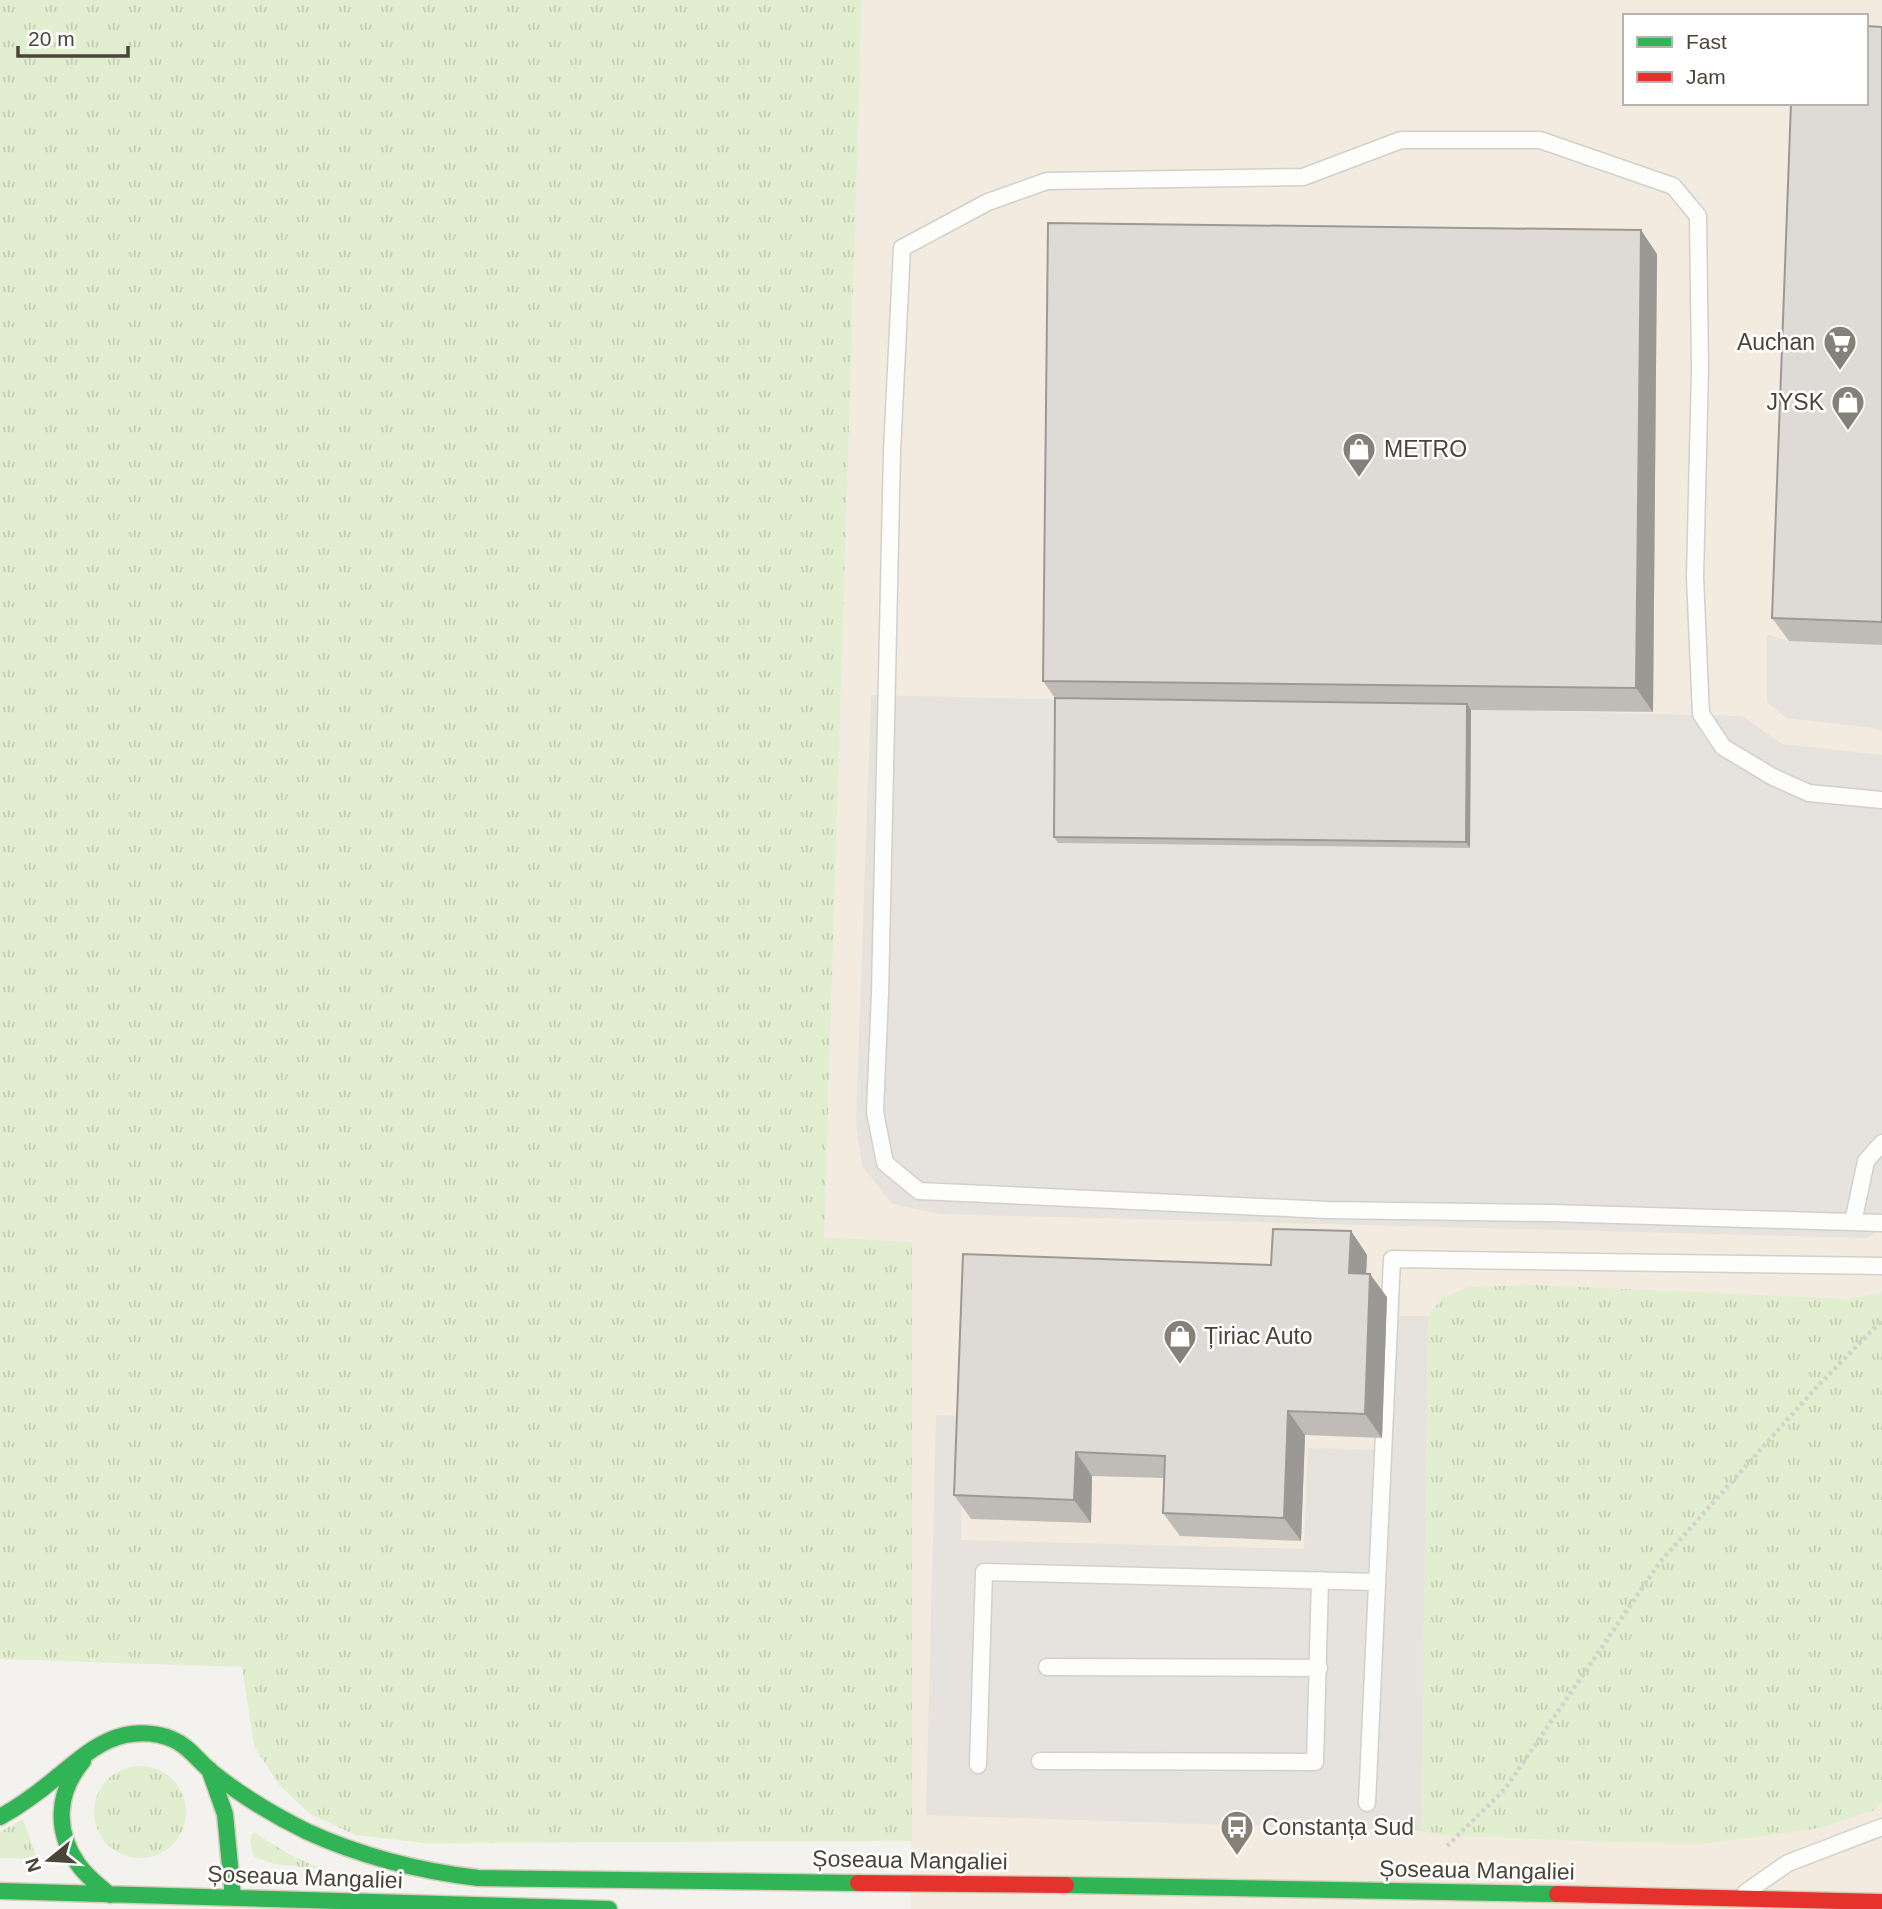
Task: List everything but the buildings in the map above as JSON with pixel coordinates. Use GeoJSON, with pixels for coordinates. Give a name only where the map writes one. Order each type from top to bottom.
{"type":"FeatureCollection","features":[{"type":"Feature","properties":{"kind":"main road","name":"Șoseaua Mangaliei"},"geometry":{"type":"LineString","coordinates":[[0,1817],[31,1798],[96,1747],[119,1736],[146,1734],[170,1738],[191,1750],[209,1769],[256,1802],[320,1837],[358,1852],[423,1870],[478,1878],[1235,1887],[1882,1902]]}},
{"type":"Feature","properties":{"kind":"main road"},"geometry":{"type":"LineString","coordinates":[[96,1747],[74,1770],[64,1791],[61,1817],[65,1842],[76,1862],[116,1900]]}},
{"type":"Feature","properties":{"kind":"main road"},"geometry":{"type":"LineString","coordinates":[[209,1769],[225,1814],[233,1896]]}},
{"type":"Feature","properties":{"kind":"main road","name":"Șoseaua Mangaliei"},"geometry":{"type":"LineString","coordinates":[[0,1891],[116,1900],[233,1896],[609,1909]]}},
{"type":"Feature","properties":{"kind":"lane"},"geometry":{"type":"LineString","coordinates":[[1882,800],[1809,793],[1773,777],[1723,747],[1701,714],[1695,577],[1700,369],[1698,216],[1674,186],[1540,140],[1401,140],[1303,177],[1047,181],[988,202],[902,248],[892,451],[881,970],[875,1112],[885,1163],[919,1191],[1327,1210],[1552,1213],[1882,1223]]}},
{"type":"Feature","properties":{"kind":"lane"},"geometry":{"type":"LineString","coordinates":[[1853,1222],[1866,1161],[1882,1143]]}},
{"type":"Feature","properties":{"kind":"lane"},"geometry":{"type":"LineString","coordinates":[[1367,1803],[1391,1259],[1882,1266]]}},
{"type":"Feature","properties":{"kind":"lane"},"geometry":{"type":"LineString","coordinates":[[978,1765],[984,1572],[1377,1582]]}},
{"type":"Feature","properties":{"kind":"lane"},"geometry":{"type":"LineString","coordinates":[[1040,1761],[1315,1762],[1321,1580]]}},
{"type":"Feature","properties":{"kind":"lane"},"geometry":{"type":"LineString","coordinates":[[1047,1667],[1319,1668]]}},
{"type":"Feature","properties":{"kind":"lane"},"geometry":{"type":"LineString","coordinates":[[1736,1900],[1788,1863],[1882,1827]]}},
{"type":"Feature","properties":{"kind":"path"},"geometry":{"type":"LineString","coordinates":[[1447,1846],[1505,1789],[1660,1562],[1813,1391],[1882,1320]]}},
{"type":"Feature","properties":{"kind":"shaded area"},"geometry":{"type":"Polygon","coordinates":[[[862,0],[1882,0],[1882,1909],[911,1909],[912,1242],[824,1237],[862,0]]]}},
{"type":"Feature","properties":{"kind":"shaded area"},"geometry":{"type":"Polygon","coordinates":[[[1767,634],[1789,641],[1882,645],[1882,731],[1786,718],[1767,702],[1767,634]]]}},
{"type":"Feature","properties":{"kind":"shaded area"},"geometry":{"type":"Polygon","coordinates":[[[871,695],[1742,716],[1782,744],[1882,755],[1882,1227],[1868,1238],[940,1214],[892,1204],[862,1166],[856,1124],[871,695]]]}},
{"type":"Feature","properties":{"kind":"shaded area"},"geometry":{"type":"Polygon","coordinates":[[[1389,1316],[1428,1316],[1421,1831],[926,1815],[936,1415],[964,1416],[961,1540],[1304,1549],[1308,1448],[1384,1450],[1389,1316]]]}},
{"type":"Feature","properties":{"kind":"green space"},"geometry":{"type":"Polygon","coordinates":[[[0,0],[862,0],[824,1237],[912,1242],[912,1841],[425,1843],[355,1835],[310,1814],[279,1785],[254,1746],[242,1667],[0,1659],[0,0]]]}},
{"type":"Feature","properties":{"kind":"green space"},"geometry":{"type":"Polygon","coordinates":[[[1534,1285],[1848,1299],[1882,1293],[1882,1803],[1875,1810],[1814,1829],[1709,1843],[1442,1835],[1421,1831],[1428,1316],[1443,1297],[1470,1287],[1534,1285]]]}},
{"type":"Feature","properties":{"kind":"green space"},"geometry":{"type":"Polygon","coordinates":[[[131,1766],[149,1766],[166,1773],[179,1786],[186,1803],[186,1821],[179,1838],[166,1851],[149,1858],[131,1858],[114,1851],[101,1838],[94,1821],[94,1803],[101,1786],[114,1773],[131,1766]]]}},
{"type":"Feature","properties":{"kind":"green space"},"geometry":{"type":"Polygon","coordinates":[[[23,1819],[37,1859],[0,1858],[0,1832],[23,1819]]]}},
{"type":"Feature","properties":{"kind":"green space"},"geometry":{"type":"Polygon","coordinates":[[[253,1832],[289,1854],[321,1869],[275,1864],[254,1857],[250,1841],[253,1832]]]}},
{"type":"Feature","properties":{"kind":"traffic: fast"},"geometry":{"type":"LineString","coordinates":[[0,1817],[97,1747],[125,1735],[149,1734],[178,1742],[235,1790],[296,1826],[349,1849],[413,1867],[478,1878],[858,1883]]}},
{"type":"Feature","properties":{"kind":"traffic: fast"},"geometry":{"type":"LineString","coordinates":[[83,1761],[68,1785],[62,1825],[70,1851],[78,1864],[110,1895]]}},
{"type":"Feature","properties":{"kind":"traffic: fast"},"geometry":{"type":"LineString","coordinates":[[209,1769],[225,1814],[233,1897]]}},
{"type":"Feature","properties":{"kind":"traffic: fast"},"geometry":{"type":"LineString","coordinates":[[1066,1885],[1557,1894]]}},
{"type":"Feature","properties":{"kind":"traffic: fast"},"geometry":{"type":"LineString","coordinates":[[0,1891],[609,1909]]}},
{"type":"Feature","properties":{"kind":"traffic: jam"},"geometry":{"type":"LineString","coordinates":[[858,1883],[1066,1885]]}},
{"type":"Feature","properties":{"kind":"traffic: jam"},"geometry":{"type":"LineString","coordinates":[[1557,1894],[1882,1902]]}},
{"type":"Feature","properties":{"kind":"place","name":"Auchan"},"geometry":{"type":"Point","coordinates":[1840,372]}},
{"type":"Feature","properties":{"kind":"place","name":"JYSK"},"geometry":{"type":"Point","coordinates":[1848,432]}},
{"type":"Feature","properties":{"kind":"place","name":"METRO"},"geometry":{"type":"Point","coordinates":[1359,479]}},
{"type":"Feature","properties":{"kind":"place","name":"Țiriac Auto"},"geometry":{"type":"Point","coordinates":[1180,1366]}},
{"type":"Feature","properties":{"kind":"place","name":"Constanța Sud"},"geometry":{"type":"Point","coordinates":[1237,1857]}}]}
